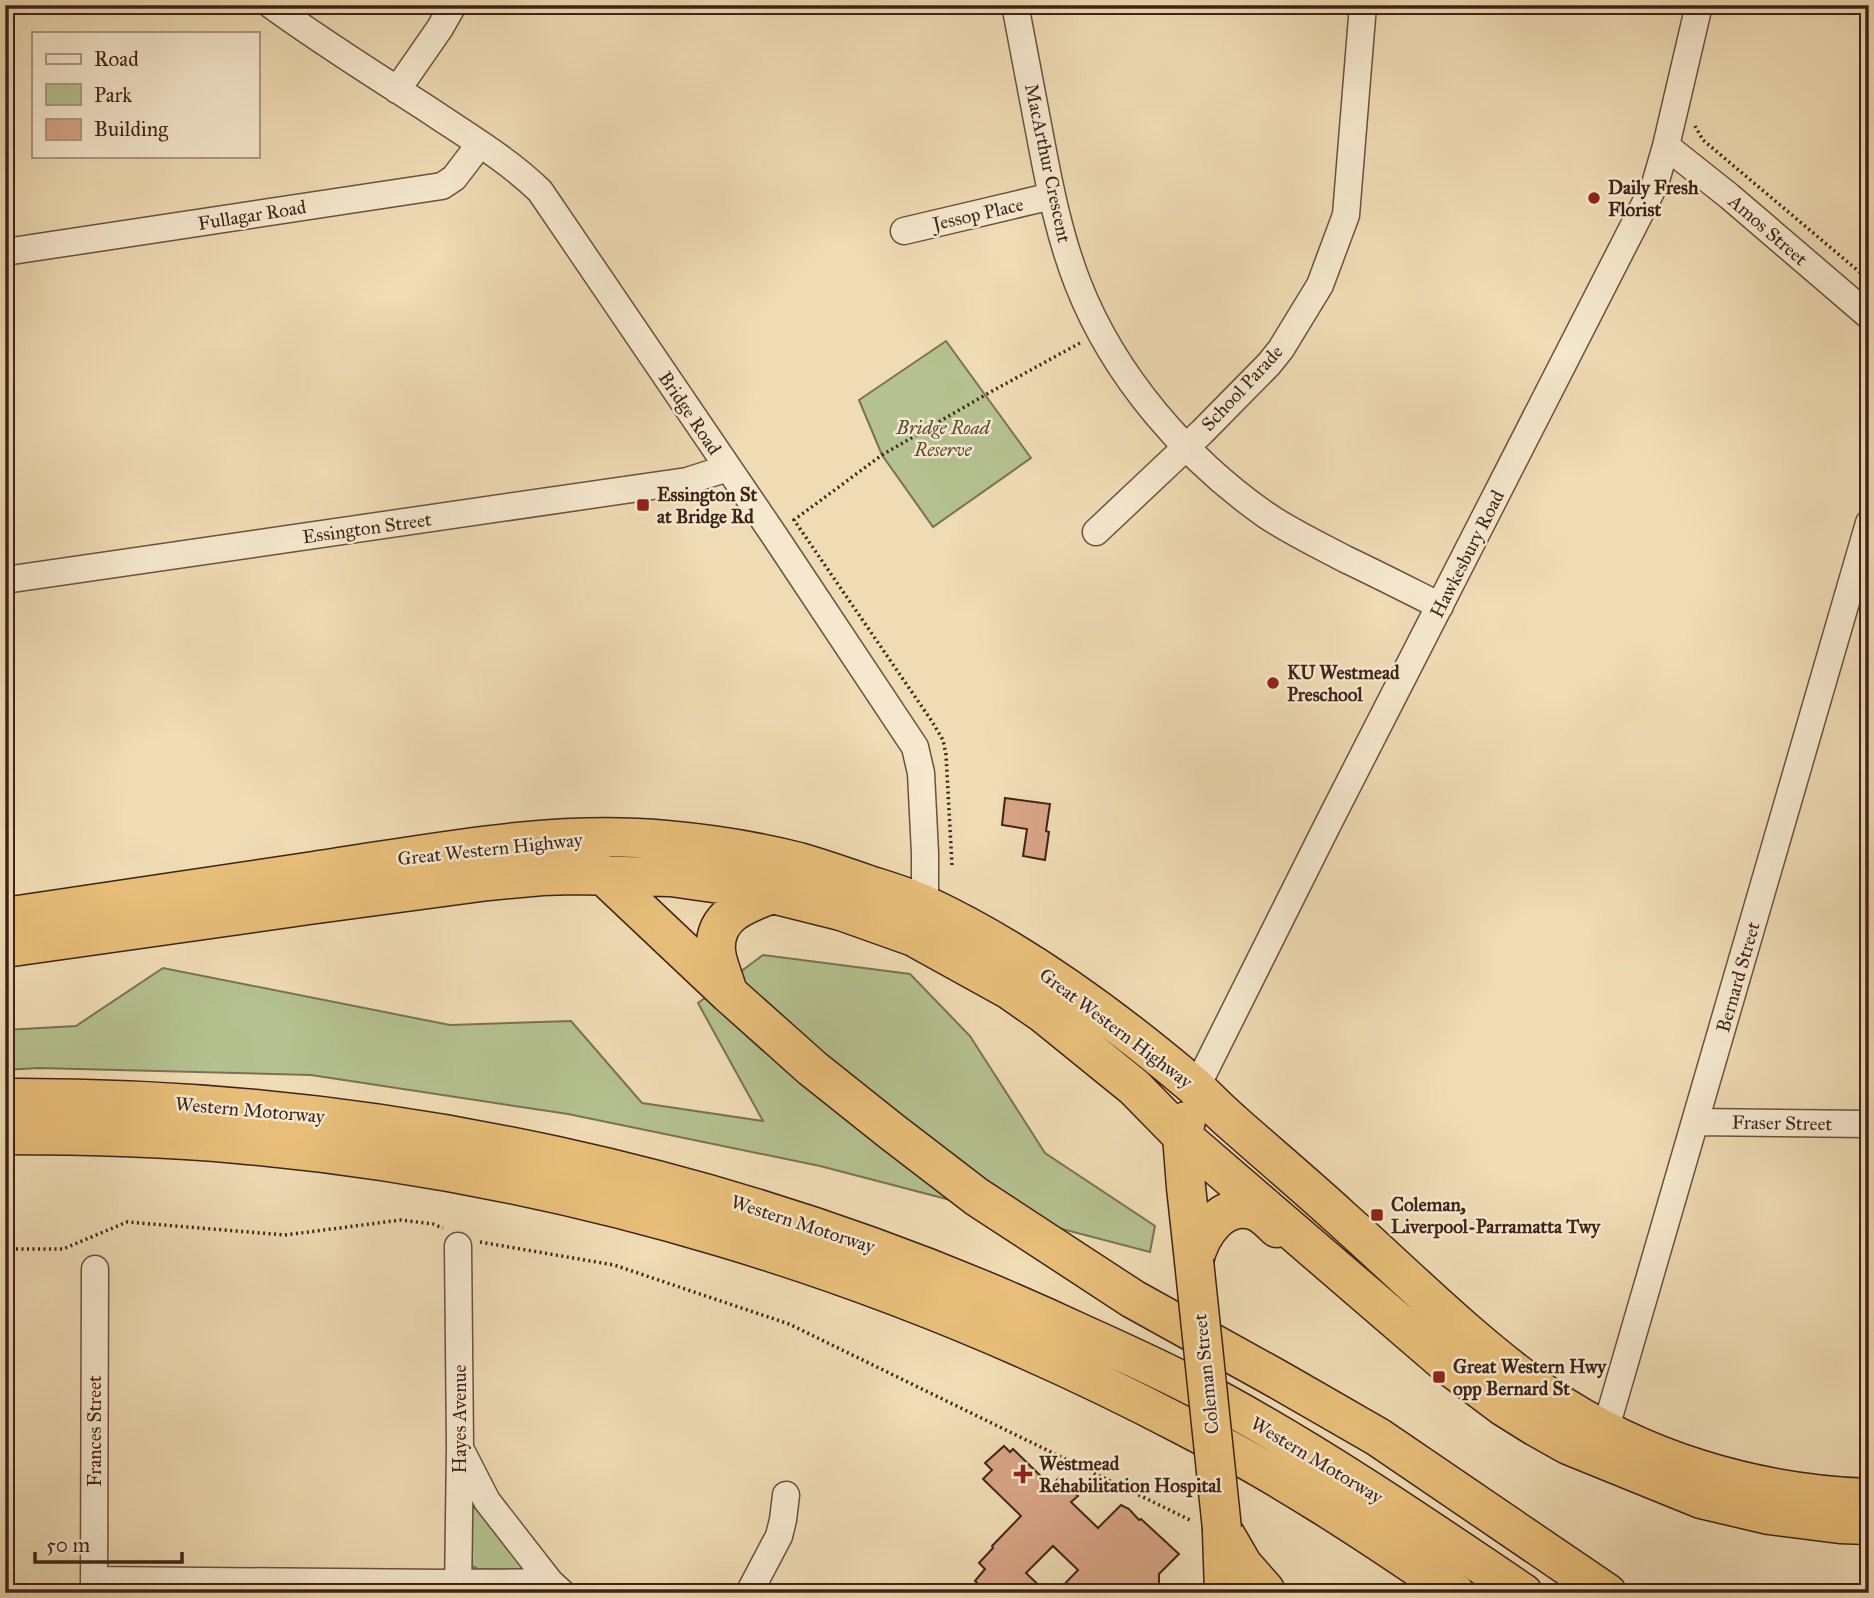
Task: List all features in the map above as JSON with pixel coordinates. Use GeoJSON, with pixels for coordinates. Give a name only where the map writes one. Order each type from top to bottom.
{"type":"FeatureCollection","features":[{"type":"Feature","properties":{"kind":"highway","name":"Great Western Highway"},"geometry":{"type":"LineString","coordinates":[[5,948],[83,921],[442,852],[541,841],[663,839],[799,862],[834,872],[919,921],[1044,1014],[1134,1087],[1182,1136],[1448,1365],[1504,1407],[1567,1446],[1701,1499],[1769,1515],[1869,1525]]}},
{"type":"Feature","properties":{"kind":"highway"},"geometry":{"type":"LineString","coordinates":[[442,852],[466,855],[551,856],[575,861],[603,875],[812,1068],[977,1197],[1133,1299],[1378,1437],[1607,1593]]}},
{"type":"Feature","properties":{"kind":"highway","name":"Great Western Highway"},"geometry":{"type":"LineString","coordinates":[[5,916],[83,921],[542,876],[666,876],[722,883],[841,911],[919,921],[1001,946],[1074,992],[1196,1088],[1488,1350],[1544,1394],[1633,1445],[1738,1481],[1838,1497],[1869,1497]]}},
{"type":"Feature","properties":{"kind":"highway"},"geometry":{"type":"LineString","coordinates":[[728,993],[716,950],[718,933],[725,919],[743,905],[772,894]]}},
{"type":"Feature","properties":{"kind":"highway","name":"Coleman Street"},"geometry":{"type":"LineString","coordinates":[[1196,1088],[1182,1136],[1195,1261],[1208,1525],[1224,1593]]}},
{"type":"Feature","properties":{"kind":"highway","name":"Western Motorway"},"geometry":{"type":"LineString","coordinates":[[5,1098],[233,1107],[431,1131],[664,1181],[821,1229],[970,1283],[1199,1390],[1328,1465],[1523,1593]]}},
{"type":"Feature","properties":{"kind":"highway","name":"Western Motorway"},"geometry":{"type":"LineString","coordinates":[[5,1135],[160,1139],[323,1153],[465,1175],[532,1189],[616,1208],[744,1244],[834,1273],[922,1306],[1022,1347],[1108,1388],[1185,1426],[1251,1463],[1455,1593]]}},
{"type":"Feature","properties":{"kind":"highway"},"geometry":{"type":"LineString","coordinates":[[1195,1261],[1202,1240],[1218,1218],[1231,1211],[1247,1209],[1264,1216],[1297,1246],[1326,1259]]}},
{"type":"Feature","properties":{"kind":"highway","name":"Coleman Street"},"geometry":{"type":"LineString","coordinates":[[1208,1525],[1246,1569],[1256,1592]]}},
{"type":"Feature","properties":{"kind":"street","name":"Bridge Road"},"geometry":{"type":"LineString","coordinates":[[271,5],[480,144],[523,175],[540,191],[915,747],[921,773],[925,853],[919,921]]}},
{"type":"Feature","properties":{"kind":"street"},"geometry":{"type":"LineString","coordinates":[[397,90],[453,5]]}},
{"type":"Feature","properties":{"kind":"street","name":"MacArthur Crescent"},"geometry":{"type":"LineString","coordinates":[[1015,5],[1062,237],[1078,285],[1100,332],[1125,372],[1187,447],[1222,481],[1267,516],[1440,606]]}},
{"type":"Feature","properties":{"kind":"street","name":"School Parade"},"geometry":{"type":"LineString","coordinates":[[1096,532],[1255,380],[1281,349],[1311,302],[1328,267],[1344,223],[1363,5]]}},
{"type":"Feature","properties":{"kind":"street","name":"Hawkesbury Road"},"geometry":{"type":"LineString","coordinates":[[1196,1088],[1655,184],[1699,5]]}},
{"type":"Feature","properties":{"kind":"street","name":"Fullagar Road"},"geometry":{"type":"LineString","coordinates":[[5,252],[442,186],[454,178],[480,144]]}},
{"type":"Feature","properties":{"kind":"street","name":"Amos Street"},"geometry":{"type":"LineString","coordinates":[[1666,146],[1729,196],[1869,316]]}},
{"type":"Feature","properties":{"kind":"street","name":"Jessop Place"},"geometry":{"type":"LineString","coordinates":[[904,232],[1052,197]]}},
{"type":"Feature","properties":{"kind":"street","name":"Essington Street"},"geometry":{"type":"LineString","coordinates":[[5,580],[687,481],[728,468]]}},
{"type":"Feature","properties":{"kind":"street","name":"Bernard Street"},"geometry":{"type":"LineString","coordinates":[[1605,1431],[1869,523]]}},
{"type":"Feature","properties":{"kind":"street","name":"Fraser Street"},"geometry":{"type":"LineString","coordinates":[[1696,1122],[1869,1124]]}},
{"type":"Feature","properties":{"kind":"street","name":"Hayes Avenue"},"geometry":{"type":"LineString","coordinates":[[458,1588],[460,1239]]}},
{"type":"Feature","properties":{"kind":"street","name":"Frances Street"},"geometry":{"type":"LineString","coordinates":[[94,1586],[95,1269]]}},
{"type":"Feature","properties":{"kind":"street"},"geometry":{"type":"LineString","coordinates":[[460,1446],[487,1501],[556,1587]]}},
{"type":"Feature","properties":{"kind":"street"},"geometry":{"type":"LineString","coordinates":[[749,1593],[779,1536],[786,1495]]}},
{"type":"Feature","properties":{"kind":"street"},"geometry":{"type":"LineString","coordinates":[[94,1586],[556,1587]]}},
{"type":"Feature","properties":{"kind":"path","name":"Amos Street"},"geometry":{"type":"LineString","coordinates":[[1695,127],[1703,140],[1869,280]]}},
{"type":"Feature","properties":{"kind":"path"},"geometry":{"type":"LineString","coordinates":[[794,520],[882,455],[1100,332]]}},
{"type":"Feature","properties":{"kind":"path"},"geometry":{"type":"LineString","coordinates":[[5,1249],[63,1249],[127,1222],[285,1235],[401,1220],[433,1224],[460,1239],[614,1265],[789,1324],[1208,1525]]}},
{"type":"Feature","properties":{"kind":"green space","name":"Bridge Road Reserve"},"geometry":{"type":"Polygon","coordinates":[[[946,341],[1031,458],[933,527],[882,455],[859,400],[946,341]]]}},
{"type":"Feature","properties":{"kind":"green space"},"geometry":{"type":"Polygon","coordinates":[[[763,955],[910,974],[970,1036],[1045,1153],[1155,1226],[1150,1252],[820,1166],[568,1114],[311,1075],[39,1068],[5,1070],[5,1030],[76,1026],[163,968],[450,1025],[571,1021],[642,1103],[763,1121],[698,1003],[763,955]]]}},
{"type":"Feature","properties":{"kind":"green space"},"geometry":{"type":"Polygon","coordinates":[[[477,1506],[524,1566],[520,1570],[478,1569],[472,1566],[469,1559],[471,1510],[477,1506]]]}},
{"type":"Feature","properties":{"kind":"building"},"geometry":{"type":"Polygon","coordinates":[[[1005,798],[1050,804],[1045,860],[1023,856],[1027,829],[1002,825],[1005,798]]]}},
{"type":"Feature","properties":{"kind":"building","name":"Westmead Rehabilitation Hospital"},"geometry":{"type":"Polygon","coordinates":[[[1004,1446],[1010,1452],[1013,1449],[1051,1486],[1059,1478],[1078,1496],[1071,1502],[1098,1528],[1121,1505],[1141,1519],[1179,1554],[1159,1574],[1159,1584],[1151,1593],[1056,1593],[1078,1570],[1053,1546],[1026,1573],[1047,1593],[988,1593],[975,1581],[985,1569],[979,1563],[1021,1516],[983,1479],[992,1470],[985,1463],[1004,1446]]]}},
{"type":"Feature","properties":{"kind":"place","name":"Daily Fresh Florist"},"geometry":{"type":"Point","coordinates":[1594,198]}},
{"type":"Feature","properties":{"kind":"place","name":"Essington St at Bridge Rd"},"geometry":{"type":"Point","coordinates":[643,505]}},
{"type":"Feature","properties":{"kind":"place","name":"KU Westmead Preschool"},"geometry":{"type":"Point","coordinates":[1273,683]}},
{"type":"Feature","properties":{"kind":"place","name":"Coleman, Liverpool-Parramatta Twy"},"geometry":{"type":"Point","coordinates":[1377,1215]}},
{"type":"Feature","properties":{"kind":"place","name":"Great Western Hwy opp Bernard St"},"geometry":{"type":"Point","coordinates":[1439,1377]}},
{"type":"Feature","properties":{"kind":"place","name":"Westmead Rehabilitation Hospital"},"geometry":{"type":"Point","coordinates":[1023,1474]}}]}
